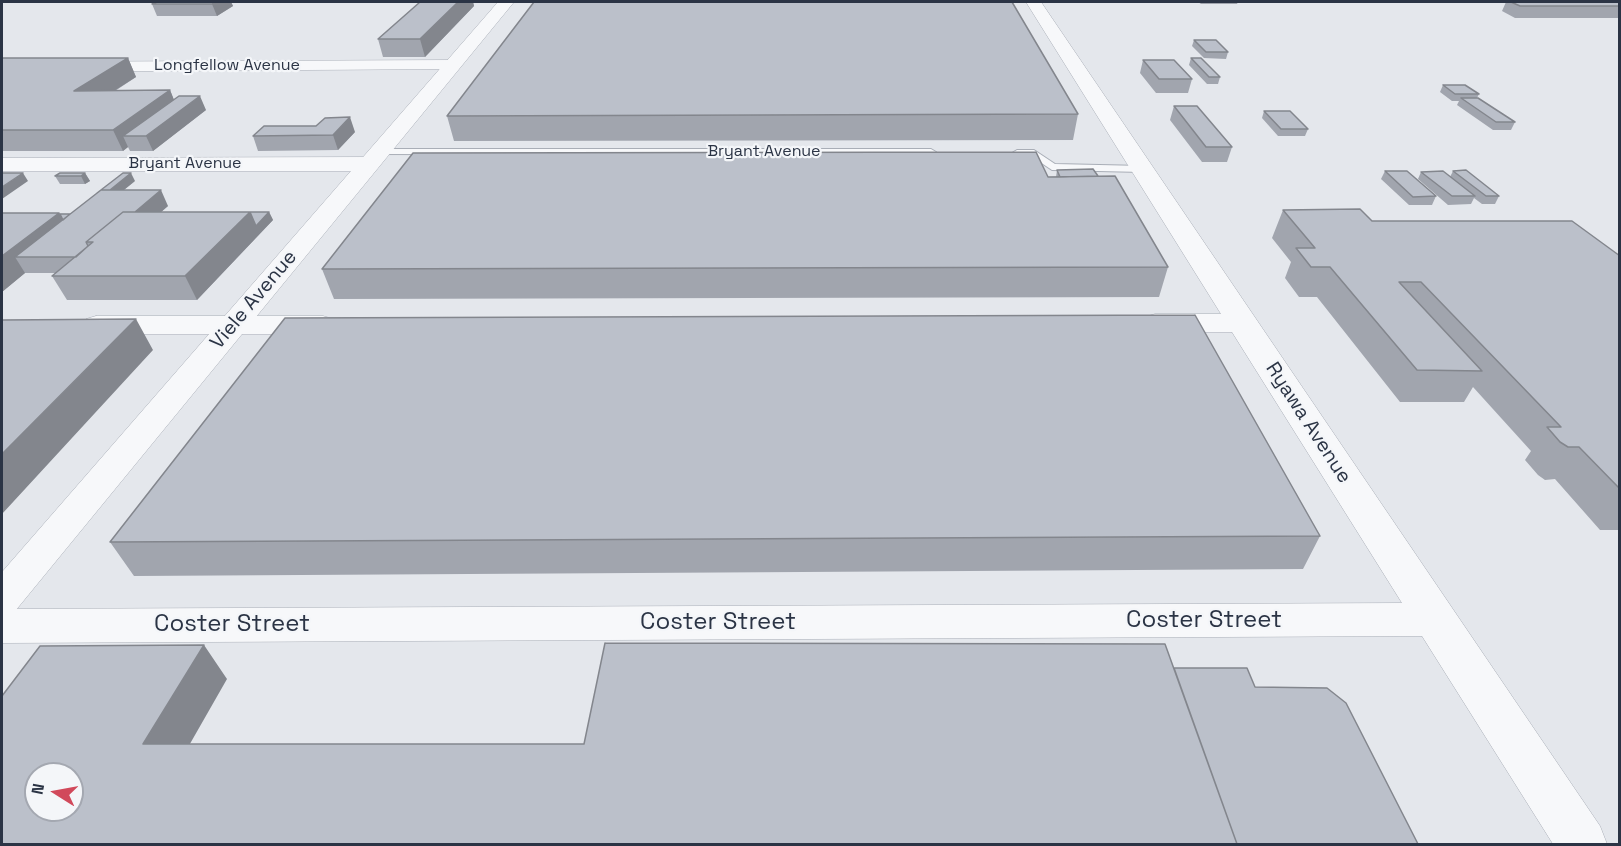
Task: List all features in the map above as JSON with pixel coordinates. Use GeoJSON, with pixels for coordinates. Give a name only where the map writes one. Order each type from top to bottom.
{"type":"FeatureCollection","features":[{"type":"Feature","properties":{"kind":"street","name":"Viele Avenue"},"geometry":{"type":"LineString","coordinates":[[2,598],[506,2]]}},
{"type":"Feature","properties":{"kind":"street","name":"Ryawa Avenue"},"geometry":{"type":"LineString","coordinates":[[1034,2],[1582,844]]}},
{"type":"Feature","properties":{"kind":"street","name":"Longfellow Avenue"},"geometry":{"type":"LineString","coordinates":[[2,67],[452,66]]}},
{"type":"Feature","properties":{"kind":"street","name":"Bryant Avenue"},"geometry":{"type":"LineString","coordinates":[[2,165],[374,158]]}},
{"type":"Feature","properties":{"kind":"street"},"geometry":{"type":"LineString","coordinates":[[1126,323],[1243,323]]}},
{"type":"Feature","properties":{"kind":"street"},"geometry":{"type":"LineString","coordinates":[[73,325],[354,325]]}},
{"type":"Feature","properties":{"kind":"street","name":"Coster Street"},"geometry":{"type":"LineString","coordinates":[[2,626],[1435,619]]}},
{"type":"Feature","properties":{"kind":"lane","name":"Bryant Avenue"},"geometry":{"type":"LineString","coordinates":[[374,158],[940,152]]}},
{"type":"Feature","properties":{"kind":"lane"},"geometry":{"type":"LineString","coordinates":[[1010,153],[1034,153],[1052,167]]}},
{"type":"Feature","properties":{"kind":"lane"},"geometry":{"type":"LineString","coordinates":[[1029,167],[1143,169]]}},
{"type":"Feature","properties":{"kind":"building"},"geometry":{"type":"Polygon","coordinates":[[[157,2],[217,2],[212,4],[152,4],[157,2]]]}},
{"type":"Feature","properties":{"kind":"building"},"geometry":{"type":"Polygon","coordinates":[[[420,2],[458,2],[420,39],[378,39],[420,2]]]}},
{"type":"Feature","properties":{"kind":"building"},"geometry":{"type":"Polygon","coordinates":[[[534,2],[1012,2],[1078,114],[447,116],[534,2]]]}},
{"type":"Feature","properties":{"kind":"building"},"geometry":{"type":"Polygon","coordinates":[[[1511,2],[1620,2],[1620,6],[1520,6],[1511,2]]]}},
{"type":"Feature","properties":{"kind":"building"},"geometry":{"type":"Polygon","coordinates":[[[1194,40],[1216,40],[1228,52],[1206,52],[1194,40]]]}},
{"type":"Feature","properties":{"kind":"building"},"geometry":{"type":"Polygon","coordinates":[[[2,58],[128,58],[74,91],[170,90],[113,130],[2,130],[2,58]]]}},
{"type":"Feature","properties":{"kind":"building"},"geometry":{"type":"Polygon","coordinates":[[[1191,58],[1201,58],[1220,77],[1209,77],[1191,58]]]}},
{"type":"Feature","properties":{"kind":"building"},"geometry":{"type":"Polygon","coordinates":[[[1143,60],[1174,60],[1192,79],[1159,79],[1143,60]]]}},
{"type":"Feature","properties":{"kind":"building"},"geometry":{"type":"Polygon","coordinates":[[[1443,85],[1465,85],[1479,94],[1455,94],[1443,85]]]}},
{"type":"Feature","properties":{"kind":"building"},"geometry":{"type":"Polygon","coordinates":[[[179,96],[200,96],[146,136],[123,136],[179,96]]]}},
{"type":"Feature","properties":{"kind":"building"},"geometry":{"type":"Polygon","coordinates":[[[1461,98],[1478,98],[1515,122],[1496,122],[1461,98]]]}},
{"type":"Feature","properties":{"kind":"building"},"geometry":{"type":"Polygon","coordinates":[[[1174,106],[1197,106],[1232,147],[1206,147],[1174,106]]]}},
{"type":"Feature","properties":{"kind":"building"},"geometry":{"type":"Polygon","coordinates":[[[1264,111],[1290,111],[1308,129],[1281,129],[1264,111]]]}},
{"type":"Feature","properties":{"kind":"building"},"geometry":{"type":"Polygon","coordinates":[[[350,117],[333,135],[253,136],[264,126],[316,126],[325,118],[350,117]]]}},
{"type":"Feature","properties":{"kind":"building"},"geometry":{"type":"Polygon","coordinates":[[[1036,152],[1048,177],[1115,176],[1168,267],[322,269],[413,153],[1036,152]]]}},
{"type":"Feature","properties":{"kind":"building"},"geometry":{"type":"Polygon","coordinates":[[[1093,169],[1098,176],[1060,177],[1057,170],[1093,169]]]}},
{"type":"Feature","properties":{"kind":"building"},"geometry":{"type":"Polygon","coordinates":[[[1466,170],[1499,196],[1486,196],[1453,171],[1466,170]]]}},
{"type":"Feature","properties":{"kind":"building"},"geometry":{"type":"Polygon","coordinates":[[[1385,171],[1407,171],[1436,196],[1413,197],[1385,171]]]}},
{"type":"Feature","properties":{"kind":"building"},"geometry":{"type":"Polygon","coordinates":[[[1443,171],[1475,196],[1452,196],[1421,172],[1443,171]]]}},
{"type":"Feature","properties":{"kind":"building"},"geometry":{"type":"Polygon","coordinates":[[[2,173],[23,173],[2,187],[2,173]]]}},
{"type":"Feature","properties":{"kind":"building"},"geometry":{"type":"Polygon","coordinates":[[[60,173],[85,173],[81,176],[55,176],[60,173]]]}},
{"type":"Feature","properties":{"kind":"building"},"geometry":{"type":"Polygon","coordinates":[[[123,173],[131,173],[110,190],[101,190],[97,193],[123,173]]]}},
{"type":"Feature","properties":{"kind":"building"},"geometry":{"type":"Polygon","coordinates":[[[101,190],[161,190],[135,212],[123,212],[86,242],[88,246],[76,257],[15,257],[101,190]]]}},
{"type":"Feature","properties":{"kind":"building"},"geometry":{"type":"Polygon","coordinates":[[[1360,209],[1372,221],[1572,221],[1620,256],[1620,489],[1579,447],[1568,447],[1560,442],[1547,427],[1561,427],[1421,282],[1399,282],[1482,371],[1417,370],[1330,267],[1311,267],[1296,248],[1315,248],[1283,210],[1360,209]]]}},
{"type":"Feature","properties":{"kind":"building"},"geometry":{"type":"Polygon","coordinates":[[[123,212],[250,212],[185,276],[52,276],[93,242],[86,242],[123,212]]]}},
{"type":"Feature","properties":{"kind":"building"},"geometry":{"type":"Polygon","coordinates":[[[250,212],[269,212],[256,226],[250,212]]]}},
{"type":"Feature","properties":{"kind":"building"},"geometry":{"type":"Polygon","coordinates":[[[2,213],[59,213],[2,256],[2,213]]]}},
{"type":"Feature","properties":{"kind":"building"},"geometry":{"type":"Polygon","coordinates":[[[60,214],[70,214],[63,220],[60,214]]]}},
{"type":"Feature","properties":{"kind":"building"},"geometry":{"type":"Polygon","coordinates":[[[1195,315],[1320,536],[110,542],[285,318],[1195,315]]]}},
{"type":"Feature","properties":{"kind":"building"},"geometry":{"type":"Polygon","coordinates":[[[136,319],[2,454],[2,320],[136,319]]]}},
{"type":"Feature","properties":{"kind":"building"},"geometry":{"type":"Polygon","coordinates":[[[605,643],[1165,644],[1237,844],[2,844],[2,696],[40,646],[204,645],[143,744],[584,744],[605,643]]]}},
{"type":"Feature","properties":{"kind":"building"},"geometry":{"type":"Polygon","coordinates":[[[1174,668],[1247,668],[1255,687],[1327,688],[1346,703],[1418,844],[1237,844],[1174,668]]]}}]}
